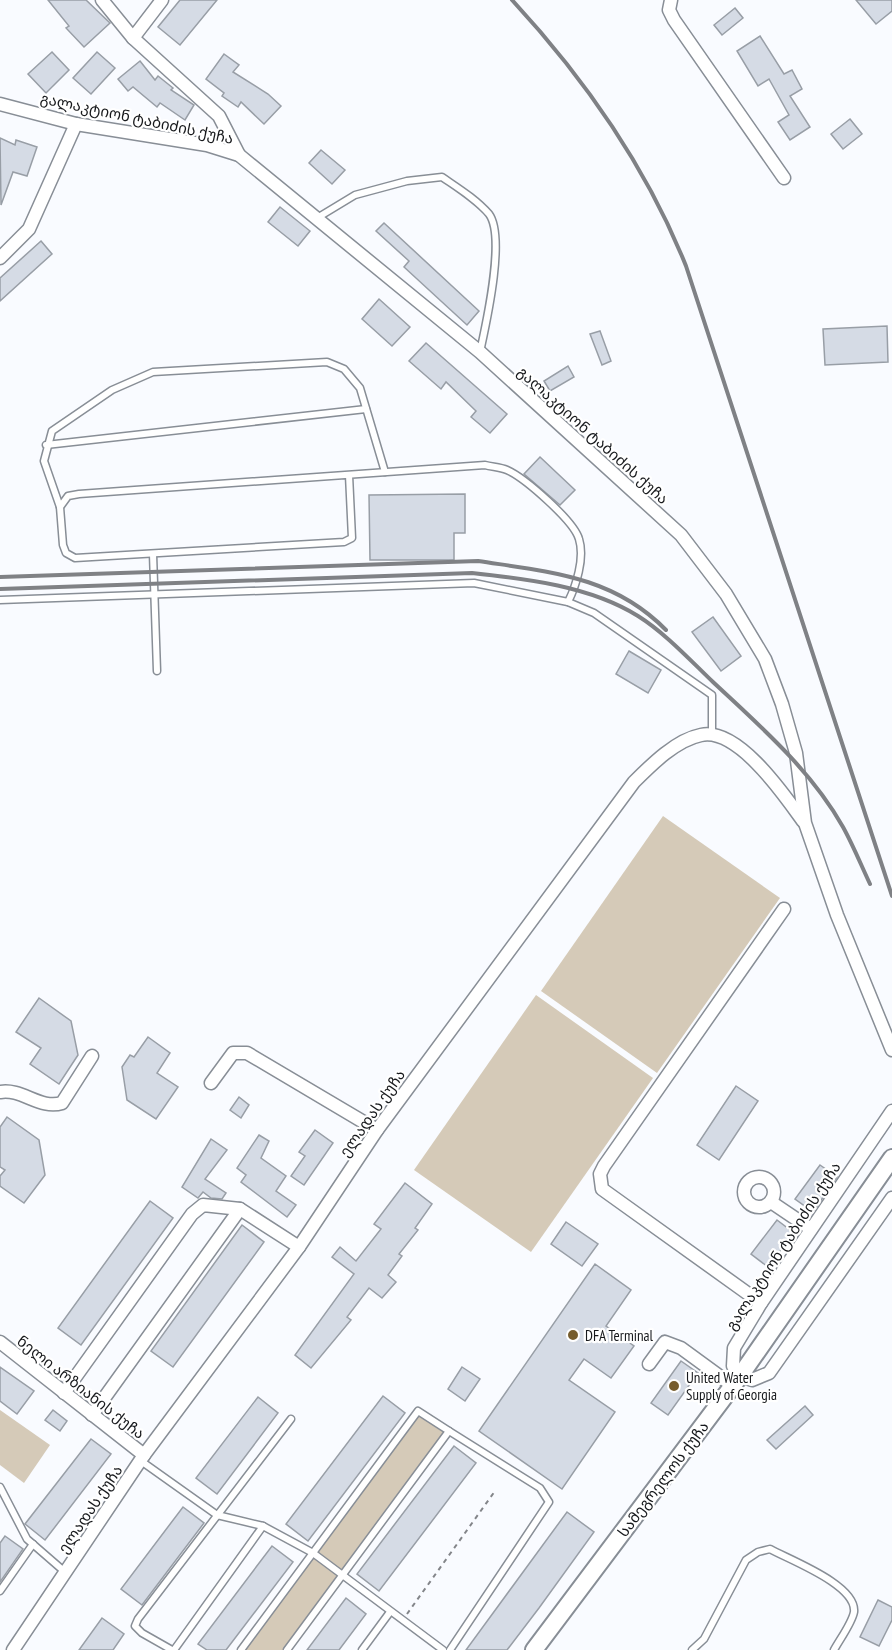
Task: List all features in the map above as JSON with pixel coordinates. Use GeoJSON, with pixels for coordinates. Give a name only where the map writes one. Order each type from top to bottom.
{"type":"FeatureCollection","features":[{"type":"Feature","properties":{"kind":"main road","name":"სამეგრელოს ქუჩა"},"geometry":{"type":"LineString","coordinates":[[534,1650],[737,1381],[892,1158]]}},
{"type":"Feature","properties":{"kind":"street"},"geometry":{"type":"LineString","coordinates":[[102,0],[133,38],[219,116],[239,155]]}},
{"type":"Feature","properties":{"kind":"street"},"geometry":{"type":"LineString","coordinates":[[133,38],[162,0]]}},
{"type":"Feature","properties":{"kind":"street"},"geometry":{"type":"LineString","coordinates":[[671,0],[669,10],[674,21],[784,178]]}},
{"type":"Feature","properties":{"kind":"street","name":"გალაკტიონ ტაბიძის ქუჩა"},"geometry":{"type":"LineString","coordinates":[[0,104],[76,124],[207,145],[239,155],[480,352],[681,535],[726,594],[765,659],[782,704],[796,753],[804,823],[837,915],[892,1050]]}},
{"type":"Feature","properties":{"kind":"street"},"geometry":{"type":"LineString","coordinates":[[0,258],[29,229],[76,124]]}},
{"type":"Feature","properties":{"kind":"street","name":"ელადას ქუჩა"},"geometry":{"type":"LineString","coordinates":[[13,1650],[143,1458],[299,1247],[377,1130],[634,782],[650,766],[686,741],[702,734],[712,735]]}},
{"type":"Feature","properties":{"kind":"street"},"geometry":{"type":"LineString","coordinates":[[712,735],[738,747],[755,762],[804,823]]}},
{"type":"Feature","properties":{"kind":"street"},"geometry":{"type":"LineString","coordinates":[[761,1303],[602,1189],[599,1180],[604,1166],[784,909]]}},
{"type":"Feature","properties":{"kind":"street"},"geometry":{"type":"LineString","coordinates":[[211,1083],[233,1053],[248,1053],[377,1130]]}},
{"type":"Feature","properties":{"kind":"street"},"geometry":{"type":"LineString","coordinates":[[0,1092],[12,1090],[46,1104],[62,1103],[92,1056]]}},
{"type":"Feature","properties":{"kind":"street","name":"გალაკტიონ ტაბიძის ქუჩა"},"geometry":{"type":"LineString","coordinates":[[737,1381],[732,1354],[761,1303],[892,1111]]}},
{"type":"Feature","properties":{"kind":"street"},"geometry":{"type":"LineString","coordinates":[[649,1364],[665,1342],[681,1348],[737,1381],[752,1380],[769,1373],[892,1198]]}},
{"type":"Feature","properties":{"kind":"street"},"geometry":{"type":"LineString","coordinates":[[771,1202],[811,1229]]}},
{"type":"Feature","properties":{"kind":"street"},"geometry":{"type":"LineString","coordinates":[[64,1393],[192,1214],[203,1205],[240,1209],[299,1247]]}},
{"type":"Feature","properties":{"kind":"street"},"geometry":{"type":"LineString","coordinates":[[92,1415],[240,1209]]}},
{"type":"Feature","properties":{"kind":"street","name":"ნელი არზიანის ქუჩა"},"geometry":{"type":"LineString","coordinates":[[0,1342],[143,1458]]}},
{"type":"Feature","properties":{"kind":"lane"},"geometry":{"type":"LineString","coordinates":[[317,218],[355,195],[407,181],[442,177],[469,195],[490,216],[495,246],[491,299],[480,352]]}},
{"type":"Feature","properties":{"kind":"lane"},"geometry":{"type":"LineString","coordinates":[[349,475],[351,538],[344,542],[75,558],[66,553],[63,545],[60,507],[45,461],[46,446],[52,431],[112,390],[153,372],[327,362],[344,369],[360,388],[385,472]]}},
{"type":"Feature","properties":{"kind":"lane"},"geometry":{"type":"LineString","coordinates":[[46,446],[366,409]]}},
{"type":"Feature","properties":{"kind":"lane"},"geometry":{"type":"LineString","coordinates":[[60,507],[68,496],[484,465],[507,470],[519,477],[574,527],[580,541],[579,563],[574,591],[568,602]]}},
{"type":"Feature","properties":{"kind":"lane"},"geometry":{"type":"LineString","coordinates":[[153,554],[158,671]]}},
{"type":"Feature","properties":{"kind":"lane"},"geometry":{"type":"LineString","coordinates":[[0,600],[474,583],[568,602],[594,613],[712,695],[712,735]]}},
{"type":"Feature","properties":{"kind":"lane"},"geometry":{"type":"LineString","coordinates":[[241,1650],[418,1411],[540,1488],[549,1502],[450,1650]]}},
{"type":"Feature","properties":{"kind":"lane"},"geometry":{"type":"LineString","coordinates":[[263,1526],[173,1650],[142,1633],[135,1626],[291,1419]]}},
{"type":"Feature","properties":{"kind":"lane"},"geometry":{"type":"LineString","coordinates":[[287,1650],[449,1431]]}},
{"type":"Feature","properties":{"kind":"lane"},"geometry":{"type":"LineString","coordinates":[[143,1458],[217,1515],[263,1526],[313,1553],[443,1650]]}},
{"type":"Feature","properties":{"kind":"lane"},"geometry":{"type":"LineString","coordinates":[[0,1486],[33,1545],[65,1572]]}},
{"type":"Feature","properties":{"kind":"lane"},"geometry":{"type":"LineString","coordinates":[[0,1591],[33,1545]]}},
{"type":"Feature","properties":{"kind":"lane"},"geometry":{"type":"LineString","coordinates":[[692,1650],[704,1639],[746,1560],[758,1552],[770,1549],[840,1586],[851,1597],[854,1612],[834,1650]]}},
{"type":"Feature","properties":{"kind":"lane"},"geometry":{"type":"LineString","coordinates":[[362,1650],[390,1612]]}},
{"type":"Feature","properties":{"kind":"path"},"geometry":{"type":"LineString","coordinates":[[402,1621],[495,1491]]}},
{"type":"Feature","properties":{"kind":"shaded area"},"geometry":{"type":"Polygon","coordinates":[[[663,816],[780,898],[657,1073],[541,991],[663,816]]]}},
{"type":"Feature","properties":{"kind":"shaded area"},"geometry":{"type":"Polygon","coordinates":[[[536,995],[653,1078],[531,1252],[414,1170],[536,995]]]}},
{"type":"Feature","properties":{"kind":"shaded area"},"geometry":{"type":"Polygon","coordinates":[[[0,1410],[50,1445],[24,1483],[0,1465],[0,1410]]]}},
{"type":"Feature","properties":{"kind":"shaded area"},"geometry":{"type":"Polygon","coordinates":[[[418,1411],[449,1431],[287,1650],[241,1650],[418,1411]]]}},
{"type":"Feature","properties":{"kind":"building"},"geometry":{"type":"Polygon","coordinates":[[[48,0],[86,0],[110,23],[84,47],[66,28],[69,26],[48,0]]]}},
{"type":"Feature","properties":{"kind":"building"},"geometry":{"type":"Polygon","coordinates":[[[180,0],[217,0],[180,45],[158,27],[180,0]]]}},
{"type":"Feature","properties":{"kind":"building"},"geometry":{"type":"Polygon","coordinates":[[[856,0],[892,0],[892,11],[876,24],[856,0]]]}},
{"type":"Feature","properties":{"kind":"building"},"geometry":{"type":"Polygon","coordinates":[[[735,8],[743,18],[722,35],[714,25],[735,8]]]}},
{"type":"Feature","properties":{"kind":"building"},"geometry":{"type":"Polygon","coordinates":[[[760,36],[784,74],[792,70],[802,89],[790,96],[810,127],[790,140],[778,122],[789,115],[769,79],[758,86],[737,51],[760,36]]]}},
{"type":"Feature","properties":{"kind":"building"},"geometry":{"type":"Polygon","coordinates":[[[52,52],[69,70],[46,93],[28,74],[52,52]]]}},
{"type":"Feature","properties":{"kind":"building"},"geometry":{"type":"Polygon","coordinates":[[[97,52],[115,68],[91,94],[73,78],[97,52]]]}},
{"type":"Feature","properties":{"kind":"building"},"geometry":{"type":"Polygon","coordinates":[[[224,54],[239,65],[233,72],[268,94],[281,106],[264,124],[241,102],[238,107],[222,96],[224,93],[206,79],[224,54]]]}},
{"type":"Feature","properties":{"kind":"building"},"geometry":{"type":"Polygon","coordinates":[[[140,61],[155,80],[158,76],[173,88],[171,90],[194,105],[185,120],[160,103],[157,107],[133,87],[128,91],[118,79],[140,61]]]}},
{"type":"Feature","properties":{"kind":"building"},"geometry":{"type":"Polygon","coordinates":[[[850,119],[862,134],[843,149],[831,134],[850,119]]]}},
{"type":"Feature","properties":{"kind":"building"},"geometry":{"type":"Polygon","coordinates":[[[0,138],[15,145],[16,140],[37,147],[27,176],[13,172],[1,205],[0,138]]]}},
{"type":"Feature","properties":{"kind":"building"},"geometry":{"type":"Polygon","coordinates":[[[321,150],[345,170],[332,184],[309,163],[321,150]]]}},
{"type":"Feature","properties":{"kind":"building"},"geometry":{"type":"Polygon","coordinates":[[[280,207],[310,231],[298,246],[268,222],[280,207]]]}},
{"type":"Feature","properties":{"kind":"building"},"geometry":{"type":"Polygon","coordinates":[[[384,223],[479,311],[467,325],[404,267],[409,261],[376,231],[384,223]]]}},
{"type":"Feature","properties":{"kind":"building"},"geometry":{"type":"Polygon","coordinates":[[[41,241],[52,254],[0,301],[0,278],[41,241]]]}},
{"type":"Feature","properties":{"kind":"building"},"geometry":{"type":"Polygon","coordinates":[[[379,299],[410,327],[392,346],[362,319],[379,299]]]}},
{"type":"Feature","properties":{"kind":"building"},"geometry":{"type":"Polygon","coordinates":[[[887,326],[888,362],[825,365],[823,329],[887,326]]]}},
{"type":"Feature","properties":{"kind":"building"},"geometry":{"type":"Polygon","coordinates":[[[600,331],[611,361],[602,365],[590,334],[600,331]]]}},
{"type":"Feature","properties":{"kind":"building"},"geometry":{"type":"Polygon","coordinates":[[[426,343],[507,414],[490,433],[471,417],[476,411],[446,382],[441,389],[409,361],[426,343]]]}},
{"type":"Feature","properties":{"kind":"building"},"geometry":{"type":"Polygon","coordinates":[[[568,366],[574,377],[550,391],[544,381],[568,366]]]}},
{"type":"Feature","properties":{"kind":"building"},"geometry":{"type":"Polygon","coordinates":[[[540,457],[575,490],[560,505],[524,474],[540,457]]]}},
{"type":"Feature","properties":{"kind":"building"},"geometry":{"type":"Polygon","coordinates":[[[465,494],[465,533],[454,533],[454,560],[370,560],[369,495],[465,494]]]}},
{"type":"Feature","properties":{"kind":"building"},"geometry":{"type":"Polygon","coordinates":[[[713,617],[741,656],[721,671],[692,632],[713,617]]]}},
{"type":"Feature","properties":{"kind":"building"},"geometry":{"type":"Polygon","coordinates":[[[629,651],[661,670],[648,693],[616,674],[629,651]]]}},
{"type":"Feature","properties":{"kind":"building"},"geometry":{"type":"Polygon","coordinates":[[[39,998],[71,1021],[78,1055],[59,1084],[30,1064],[41,1048],[16,1032],[39,998]]]}},
{"type":"Feature","properties":{"kind":"building"},"geometry":{"type":"Polygon","coordinates":[[[148,1037],[170,1053],[157,1073],[178,1087],[156,1119],[127,1100],[122,1067],[130,1055],[134,1057],[148,1037]]]}},
{"type":"Feature","properties":{"kind":"building"},"geometry":{"type":"Polygon","coordinates":[[[736,1086],[758,1101],[719,1160],[697,1145],[736,1086]]]}},
{"type":"Feature","properties":{"kind":"building"},"geometry":{"type":"Polygon","coordinates":[[[239,1097],[249,1105],[241,1118],[230,1110],[239,1097]]]}},
{"type":"Feature","properties":{"kind":"building"},"geometry":{"type":"Polygon","coordinates":[[[7,1117],[39,1140],[45,1175],[24,1203],[0,1186],[0,1176],[5,1170],[0,1167],[0,1127],[7,1117]]]}},
{"type":"Feature","properties":{"kind":"building"},"geometry":{"type":"Polygon","coordinates":[[[315,1130],[333,1143],[304,1185],[291,1176],[305,1156],[299,1152],[315,1130]]]}},
{"type":"Feature","properties":{"kind":"building"},"geometry":{"type":"Polygon","coordinates":[[[259,1135],[269,1141],[261,1158],[286,1176],[276,1191],[296,1205],[287,1217],[241,1182],[246,1175],[237,1168],[259,1135]]]}},
{"type":"Feature","properties":{"kind":"building"},"geometry":{"type":"Polygon","coordinates":[[[211,1139],[227,1150],[205,1179],[226,1193],[222,1199],[211,1198],[203,1192],[198,1198],[182,1187],[211,1139]]]}},
{"type":"Feature","properties":{"kind":"building"},"geometry":{"type":"Polygon","coordinates":[[[820,1165],[837,1177],[813,1212],[795,1199],[820,1165]]]}},
{"type":"Feature","properties":{"kind":"building"},"geometry":{"type":"Polygon","coordinates":[[[405,1183],[432,1204],[415,1228],[418,1230],[399,1254],[402,1256],[388,1275],[396,1282],[382,1298],[369,1288],[347,1317],[351,1320],[311,1368],[295,1355],[354,1274],[332,1257],[340,1247],[356,1261],[381,1229],[374,1224],[405,1183]]]}},
{"type":"Feature","properties":{"kind":"building"},"geometry":{"type":"Polygon","coordinates":[[[150,1201],[173,1218],[81,1345],[58,1328],[150,1201]]]}},
{"type":"Feature","properties":{"kind":"building"},"geometry":{"type":"Polygon","coordinates":[[[777,1220],[794,1233],[768,1267],[751,1254],[777,1220]]]}},
{"type":"Feature","properties":{"kind":"building"},"geometry":{"type":"Polygon","coordinates":[[[566,1222],[598,1244],[582,1266],[551,1244],[566,1222]]]}},
{"type":"Feature","properties":{"kind":"building"},"geometry":{"type":"Polygon","coordinates":[[[242,1225],[264,1242],[173,1367],[151,1351],[242,1225]]]}},
{"type":"Feature","properties":{"kind":"building","name":"DFA Terminal"},"geometry":{"type":"Polygon","coordinates":[[[595,1264],[631,1290],[606,1326],[634,1346],[611,1378],[584,1359],[569,1380],[615,1412],[562,1489],[479,1431],[595,1264]]]}},
{"type":"Feature","properties":{"kind":"building","name":"United Water Supply of Georgia"},"geometry":{"type":"Polygon","coordinates":[[[681,1361],[698,1373],[668,1415],[651,1403],[681,1361]]]}},
{"type":"Feature","properties":{"kind":"building"},"geometry":{"type":"Polygon","coordinates":[[[0,1367],[34,1391],[17,1414],[0,1401],[0,1367]]]}},
{"type":"Feature","properties":{"kind":"building"},"geometry":{"type":"Polygon","coordinates":[[[462,1367],[480,1379],[465,1401],[448,1389],[462,1367]]]}},
{"type":"Feature","properties":{"kind":"building"},"geometry":{"type":"Polygon","coordinates":[[[383,1396],[405,1413],[308,1541],[286,1524],[383,1396]]]}},
{"type":"Feature","properties":{"kind":"building"},"geometry":{"type":"Polygon","coordinates":[[[258,1397],[278,1413],[217,1494],[196,1478],[258,1397]]]}},
{"type":"Feature","properties":{"kind":"building"},"geometry":{"type":"Polygon","coordinates":[[[805,1406],[813,1415],[776,1449],[767,1440],[805,1406]]]}},
{"type":"Feature","properties":{"kind":"building"},"geometry":{"type":"Polygon","coordinates":[[[53,1410],[67,1421],[60,1431],[45,1420],[53,1410]]]}},
{"type":"Feature","properties":{"kind":"building"},"geometry":{"type":"Polygon","coordinates":[[[91,1439],[111,1454],[45,1540],[25,1524],[91,1439]]]}},
{"type":"Feature","properties":{"kind":"building"},"geometry":{"type":"Polygon","coordinates":[[[454,1446],[476,1463],[379,1591],[357,1574],[454,1446]]]}},
{"type":"Feature","properties":{"kind":"building"},"geometry":{"type":"Polygon","coordinates":[[[183,1507],[204,1523],[142,1605],[121,1589],[183,1507]]]}},
{"type":"Feature","properties":{"kind":"building"},"geometry":{"type":"Polygon","coordinates":[[[567,1512],[594,1532],[539,1608],[507,1650],[466,1650],[567,1512]]]}},
{"type":"Feature","properties":{"kind":"building"},"geometry":{"type":"Polygon","coordinates":[[[5,1536],[23,1549],[0,1582],[0,1543],[5,1536]]]}},
{"type":"Feature","properties":{"kind":"building"},"geometry":{"type":"Polygon","coordinates":[[[272,1546],[293,1562],[226,1650],[207,1650],[198,1644],[272,1546]]]}},
{"type":"Feature","properties":{"kind":"building"},"geometry":{"type":"Polygon","coordinates":[[[346,1598],[366,1614],[339,1650],[307,1650],[346,1598]]]}},
{"type":"Feature","properties":{"kind":"building"},"geometry":{"type":"Polygon","coordinates":[[[878,1600],[892,1607],[892,1620],[879,1646],[860,1637],[878,1600]]]}},
{"type":"Feature","properties":{"kind":"building"},"geometry":{"type":"Polygon","coordinates":[[[102,1618],[124,1634],[113,1650],[79,1650],[102,1618]]]}},
{"type":"Feature","properties":{"kind":"railway"},"geometry":{"type":"LineString","coordinates":[[512,0],[564,61],[611,125],[652,193],[686,266],[892,896]]}},
{"type":"Feature","properties":{"kind":"railway"},"geometry":{"type":"LineString","coordinates":[[0,577],[478,561],[555,573],[602,587],[646,612],[666,630]]}},
{"type":"Feature","properties":{"kind":"railway"},"geometry":{"type":"LineString","coordinates":[[0,589],[472,573],[536,581],[600,597],[638,616],[658,630],[784,750],[816,786],[830,806],[847,834],[870,884]]}},
{"type":"Feature","properties":{"kind":"place","name":"DFA Terminal"},"geometry":{"type":"Point","coordinates":[573,1335]}},
{"type":"Feature","properties":{"kind":"place","name":"United Water Supply of Georgia"},"geometry":{"type":"Point","coordinates":[674,1386]}}]}
